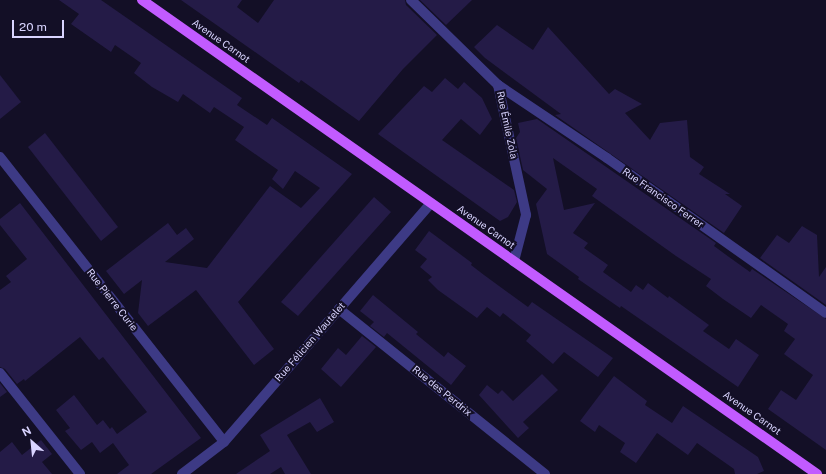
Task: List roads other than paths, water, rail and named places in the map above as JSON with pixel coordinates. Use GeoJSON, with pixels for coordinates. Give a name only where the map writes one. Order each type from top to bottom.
{"type":"FeatureCollection","features":[{"type":"Feature","properties":{"kind":"main road","name":"Avenue Carnot"},"geometry":{"type":"LineString","coordinates":[[142,0],[817,474]]}},
{"type":"Feature","properties":{"kind":"street","name":"Rue Émile Zola"},"geometry":{"type":"LineString","coordinates":[[411,0],[498,85],[526,216],[514,261]]}},
{"type":"Feature","properties":{"kind":"street","name":"Rue Francisco Ferrer"},"geometry":{"type":"LineString","coordinates":[[498,85],[614,163],[826,313]]}},
{"type":"Feature","properties":{"kind":"street","name":"Rue Pierre Curie"},"geometry":{"type":"LineString","coordinates":[[0,157],[224,442]]}},
{"type":"Feature","properties":{"kind":"street","name":"Rue Félicien Wautelet"},"geometry":{"type":"LineString","coordinates":[[182,474],[224,442],[431,203]]}},
{"type":"Feature","properties":{"kind":"street","name":"Rue des Perdrix"},"geometry":{"type":"LineString","coordinates":[[339,309],[546,474]]}},
{"type":"Feature","properties":{"kind":"street"},"geometry":{"type":"LineString","coordinates":[[0,373],[80,474]]}}]}
